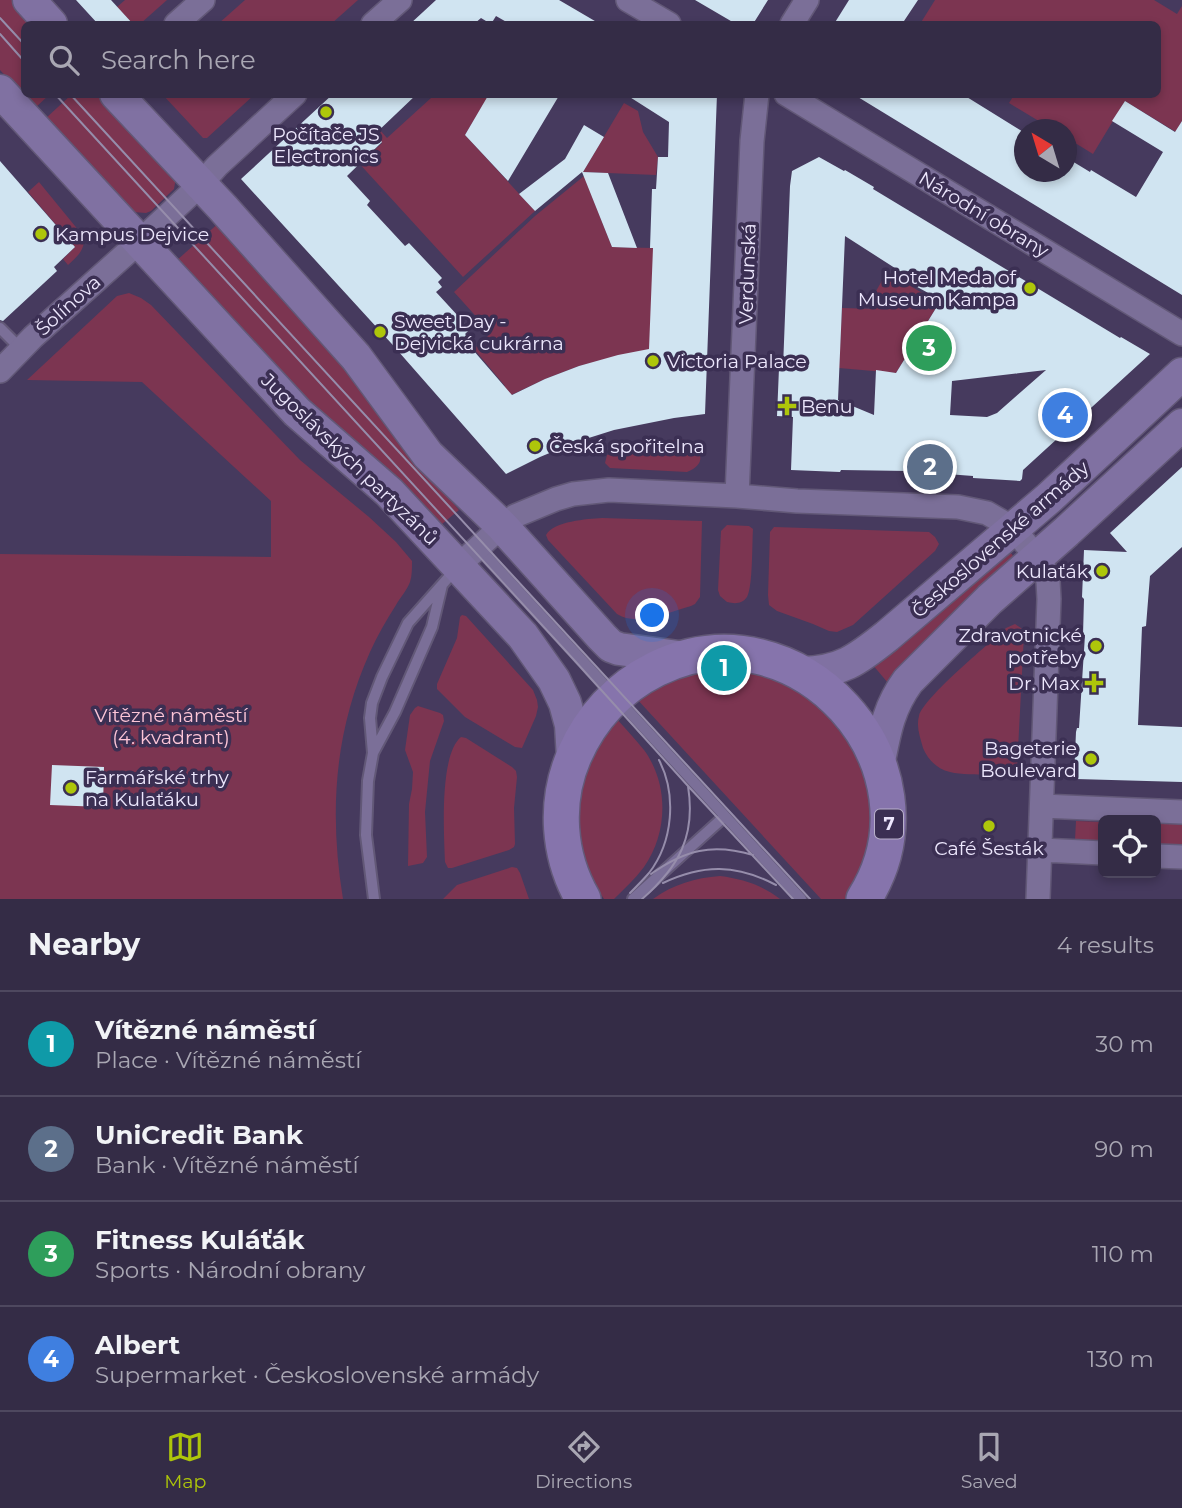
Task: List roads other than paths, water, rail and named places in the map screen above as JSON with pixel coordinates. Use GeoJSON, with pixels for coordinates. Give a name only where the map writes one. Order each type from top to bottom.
{"type":"FeatureCollection","features":[{"type":"Feature","properties":{"kind":"main road"},"geometry":{"type":"LineString","coordinates":[[29,0],[48,21]]}},
{"type":"Feature","properties":{"kind":"main road","name":"Jugoslávských partyzánů"},"geometry":{"type":"LineString","coordinates":[[0,91],[297,412],[389,492],[460,565],[523,636],[554,680],[565,703],[571,725],[573,759]]}},
{"type":"Feature","properties":{"kind":"main road"},"geometry":{"type":"LineString","coordinates":[[120,98],[201,184],[356,358],[428,455],[502,526],[611,646],[632,652],[686,658]]}},
{"type":"Feature","properties":{"kind":"main road","name":"Československé armády"},"geometry":{"type":"LineString","coordinates":[[802,673],[832,670],[861,657],[1049,498],[1182,374]]}},
{"type":"Feature","properties":{"kind":"main road","name":"Československé armády"},"geometry":{"type":"LineString","coordinates":[[878,761],[897,697],[908,681],[990,599],[1182,425]]}},
{"type":"Feature","properties":{"kind":"main road","name":"7"},"geometry":{"type":"LineString","coordinates":[[564,899],[567,865],[561,811],[565,784],[584,735],[615,696],[642,676],[686,658],[705,653],[726,652],[765,657],[802,673],[827,689],[848,710],[866,734],[885,781],[889,824],[881,866],[869,895]]}},
{"type":"Feature","properties":{"kind":"main road"},"geometry":{"type":"LineString","coordinates":[[567,865],[583,899]]}},
{"type":"Feature","properties":{"kind":"street"},"geometry":{"type":"LineString","coordinates":[[179,21],[203,0]]}},
{"type":"Feature","properties":{"kind":"street"},"geometry":{"type":"LineString","coordinates":[[376,21],[400,0]]}},
{"type":"Feature","properties":{"kind":"street"},"geometry":{"type":"LineString","coordinates":[[628,0],[664,21]]}},
{"type":"Feature","properties":{"kind":"street"},"geometry":{"type":"LineString","coordinates":[[794,21],[807,0]]}},
{"type":"Feature","properties":{"kind":"street","name":"Šolínova"},"geometry":{"type":"LineString","coordinates":[[0,371],[291,98]]}},
{"type":"Feature","properties":{"kind":"street","name":"Verdunská"},"geometry":{"type":"LineString","coordinates":[[737,496],[757,98]]}},
{"type":"Feature","properties":{"kind":"street","name":"Národní obrany"},"geometry":{"type":"LineString","coordinates":[[793,98],[1182,334]]}},
{"type":"Feature","properties":{"kind":"street"},"geometry":{"type":"LineString","coordinates":[[460,565],[515,516],[573,494],[609,491],[958,507],[987,513],[1013,528],[1046,573],[1049,599],[1038,899]]}},
{"type":"Feature","properties":{"kind":"street"},"geometry":{"type":"LineString","coordinates":[[1042,806],[1182,812]]}},
{"type":"Feature","properties":{"kind":"street"},"geometry":{"type":"LineString","coordinates":[[1041,850],[1098,853]]}},
{"type":"Feature","properties":{"kind":"street"},"geometry":{"type":"LineString","coordinates":[[1161,856],[1182,857]]}},
{"type":"Feature","properties":{"kind":"lane"},"geometry":{"type":"LineString","coordinates":[[0,328],[21,349]]}},
{"type":"Feature","properties":{"kind":"lane"},"geometry":{"type":"LineString","coordinates":[[460,565],[615,696],[801,899]]}},
{"type":"Feature","properties":{"kind":"lane"},"geometry":{"type":"LineString","coordinates":[[373,753],[395,712],[460,565]]}},
{"type":"Feature","properties":{"kind":"lane"},"geometry":{"type":"LineString","coordinates":[[374,899],[366,835],[368,781],[373,753],[370,718],[372,703],[408,623],[460,565]]}},
{"type":"Feature","properties":{"kind":"lane"},"geometry":{"type":"LineString","coordinates":[[633,899],[725,816]]}},
{"type":"Feature","properties":{"kind":"tram line"},"geometry":{"type":"LineString","coordinates":[[0,18],[21,41]]}},
{"type":"Feature","properties":{"kind":"tram line"},"geometry":{"type":"LineString","coordinates":[[0,34],[21,58]]}},
{"type":"Feature","properties":{"kind":"tram line"},"geometry":{"type":"LineString","coordinates":[[59,98],[793,899]]}},
{"type":"Feature","properties":{"kind":"tram line"},"geometry":{"type":"LineString","coordinates":[[74,98],[810,899]]}},
{"type":"Feature","properties":{"kind":"tram line"},"geometry":{"type":"LineString","coordinates":[[630,893],[657,861],[667,833],[670,803],[665,774],[659,760]]}},
{"type":"Feature","properties":{"kind":"tram line"},"geometry":{"type":"LineString","coordinates":[[642,899],[666,875],[682,849],[689,820],[688,786]]}},
{"type":"Feature","properties":{"kind":"tram line"},"geometry":{"type":"LineString","coordinates":[[651,874],[676,859],[699,851],[712,849],[753,855]]}},
{"type":"Feature","properties":{"kind":"tram line"},"geometry":{"type":"LineString","coordinates":[[663,883],[692,872],[720,869],[747,873],[776,885]]}},
{"type":"Feature","properties":{"kind":"place","name":"Počítače JS Electronics"},"geometry":{"type":"Point","coordinates":[326,112]}},
{"type":"Feature","properties":{"kind":"place","name":"Kampus Dejvice"},"geometry":{"type":"Point","coordinates":[41,234]}},
{"type":"Feature","properties":{"kind":"place","name":"Hotel Meda of Museum Kampa"},"geometry":{"type":"Point","coordinates":[1030,288]}},
{"type":"Feature","properties":{"kind":"place","name":"Sweet Day - Dejvická cukrárna"},"geometry":{"type":"Point","coordinates":[380,332]}},
{"type":"Feature","properties":{"kind":"place","name":"Fitness Kuláťák"},"geometry":{"type":"Point","coordinates":[929,348]}},
{"type":"Feature","properties":{"kind":"place","name":"Victoria Palace"},"geometry":{"type":"Point","coordinates":[653,361]}},
{"type":"Feature","properties":{"kind":"place","name":"Benu"},"geometry":{"type":"Point","coordinates":[787,406]}},
{"type":"Feature","properties":{"kind":"place","name":"Albert"},"geometry":{"type":"Point","coordinates":[1065,415]}},
{"type":"Feature","properties":{"kind":"place","name":"Česká spořitelna"},"geometry":{"type":"Point","coordinates":[535,446]}},
{"type":"Feature","properties":{"kind":"place","name":"UniCredit Bank"},"geometry":{"type":"Point","coordinates":[930,467]}},
{"type":"Feature","properties":{"kind":"place","name":"Kulaťák"},"geometry":{"type":"Point","coordinates":[1102,571]}},
{"type":"Feature","properties":{"kind":"place","name":"Zdravotnické potřeby"},"geometry":{"type":"Point","coordinates":[1096,646]}},
{"type":"Feature","properties":{"kind":"place","name":"Vítězné náměstí"},"geometry":{"type":"Point","coordinates":[724,668]}},
{"type":"Feature","properties":{"kind":"place","name":"Dr. Max"},"geometry":{"type":"Point","coordinates":[1094,683]}},
{"type":"Feature","properties":{"kind":"place","name":"Bageterie Boulevard"},"geometry":{"type":"Point","coordinates":[1091,759]}},
{"type":"Feature","properties":{"kind":"place","name":"Farmářské trhy na Kulaťáku"},"geometry":{"type":"Point","coordinates":[71,788]}},
{"type":"Feature","properties":{"kind":"place","name":"Café Šesták"},"geometry":{"type":"Point","coordinates":[989,826]}},
{"type":"Feature","properties":{"kind":"park label","name":"Vítězné náměstí (4. kvadrant)"},"geometry":{"type":"Point","coordinates":[171,726]}}]}
